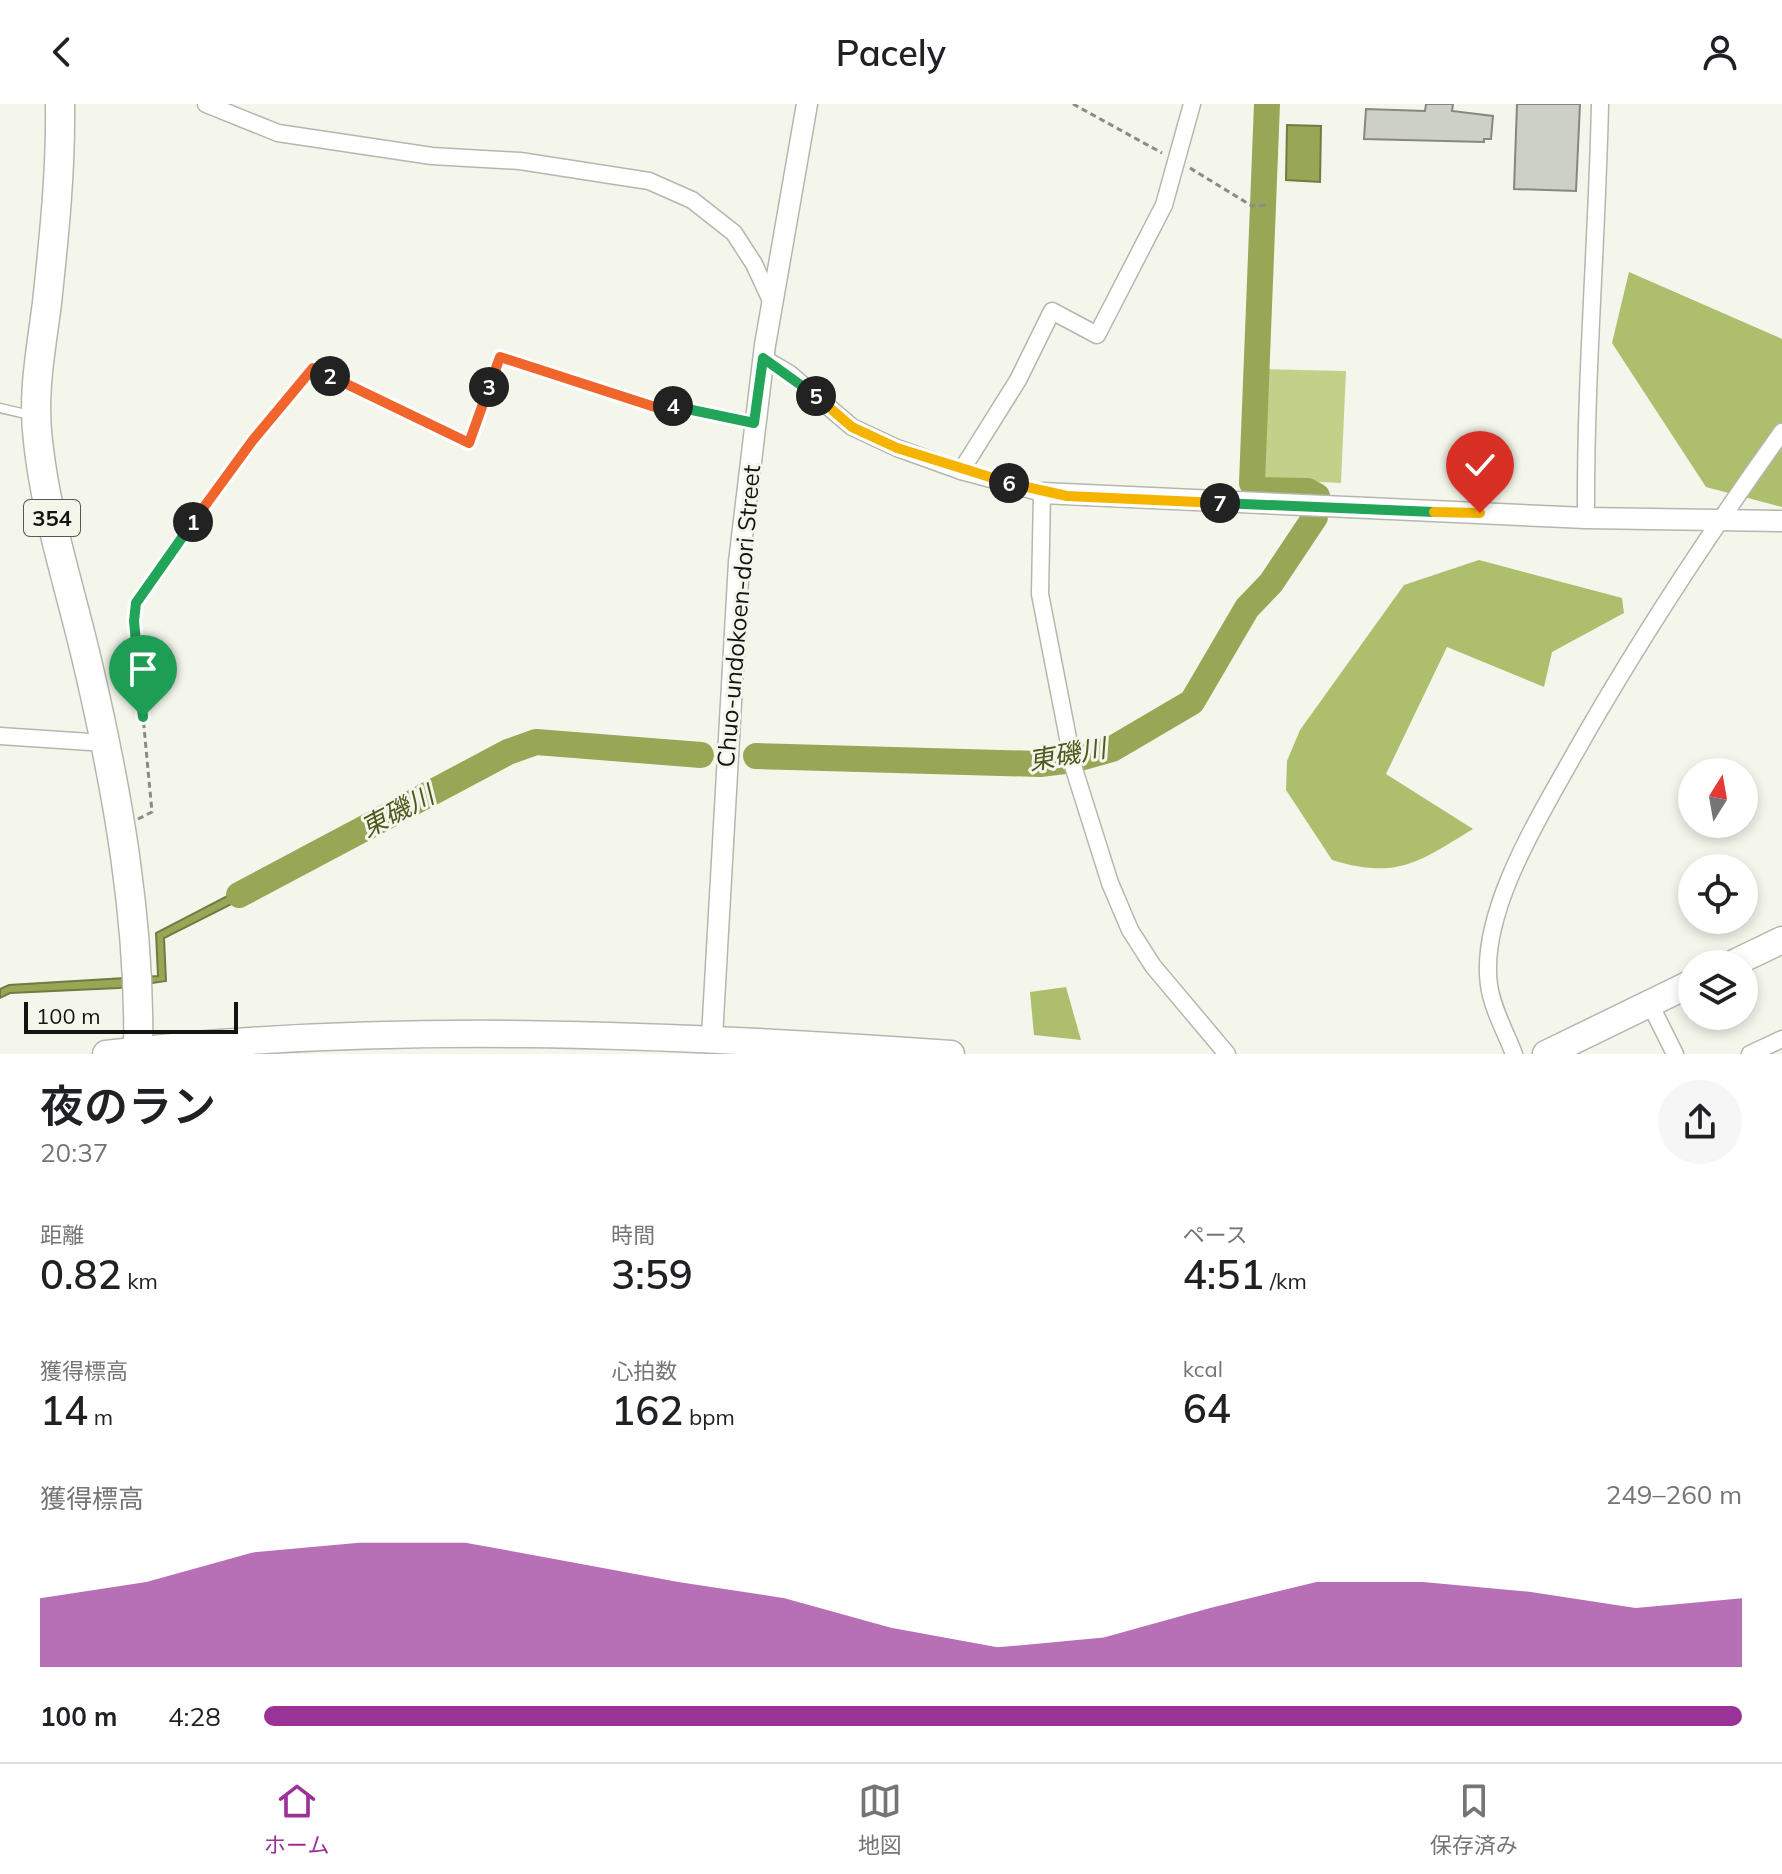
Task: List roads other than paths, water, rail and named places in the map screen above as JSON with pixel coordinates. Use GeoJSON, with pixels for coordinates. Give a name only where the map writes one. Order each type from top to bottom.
{"type":"FeatureCollection","features":[{"type":"Feature","properties":{"kind":"highway","name":"354"},"geometry":{"type":"LineString","coordinates":[[60,104],[54,232],[37,364],[35,416],[51,516],[105,743],[119,825],[136,947],[138,1052]]}},
{"type":"Feature","properties":{"kind":"main road"},"geometry":{"type":"LineString","coordinates":[[1758,952],[1782,940]]}},
{"type":"Feature","properties":{"kind":"main road"},"geometry":{"type":"LineString","coordinates":[[1546,1054],[1580,1044],[1678,990]]}},
{"type":"Feature","properties":{"kind":"main road"},"geometry":{"type":"LineString","coordinates":[[106,1054],[382,1034],[712,1037],[951,1054]]}},
{"type":"Feature","properties":{"kind":"street"},"geometry":{"type":"LineString","coordinates":[[206,104],[278,133],[432,156],[520,161],[649,181],[692,200],[734,233],[754,264],[773,305]]}},
{"type":"Feature","properties":{"kind":"street","name":"Chuo-undokoen-dori Street"},"geometry":{"type":"LineString","coordinates":[[712,1037],[733,639],[754,423],[807,104]]}},
{"type":"Feature","properties":{"kind":"street"},"geometry":{"type":"LineString","coordinates":[[961,471],[1018,380],[1052,311],[1097,335],[1164,205],[1192,104]]}},
{"type":"Feature","properties":{"kind":"street"},"geometry":{"type":"LineString","coordinates":[[1586,518],[1585,434],[1597,262],[1600,104]]}},
{"type":"Feature","properties":{"kind":"street"},"geometry":{"type":"LineString","coordinates":[[763,358],[790,374],[852,427],[897,448],[961,471],[1042,493],[1586,518],[1782,521]]}},
{"type":"Feature","properties":{"kind":"street"},"geometry":{"type":"LineString","coordinates":[[1514,1054],[1489,986],[1492,944],[1509,880],[1520,853],[1608,693],[1719,520],[1782,432]]}},
{"type":"Feature","properties":{"kind":"street"},"geometry":{"type":"LineString","coordinates":[[1042,493],[1044,541],[1040,594],[1072,762],[1110,883],[1130,930],[1153,966],[1227,1054]]}},
{"type":"Feature","properties":{"kind":"street"},"geometry":{"type":"LineString","coordinates":[[0,736],[105,743]]}},
{"type":"Feature","properties":{"kind":"street"},"geometry":{"type":"LineString","coordinates":[[1650,1004],[1675,1054]]}},
{"type":"Feature","properties":{"kind":"street"},"geometry":{"type":"LineString","coordinates":[[1750,1054],[1782,1039]]}},
{"type":"Feature","properties":{"kind":"lane"},"geometry":{"type":"LineString","coordinates":[[0,408],[35,416]]}},
{"type":"Feature","properties":{"kind":"waterway","name":"東磯川"},"geometry":{"type":"LineString","coordinates":[[1267,104],[1252,483],[1260,490],[1308,491],[1317,496]]}},
{"type":"Feature","properties":{"kind":"waterway","name":"東磯川"},"geometry":{"type":"LineString","coordinates":[[756,756],[1040,764],[1073,760],[1112,749],[1192,702],[1247,608],[1271,583],[1315,517]]}},
{"type":"Feature","properties":{"kind":"waterway","name":"東磯川"},"geometry":{"type":"LineString","coordinates":[[239,895],[508,752],[536,742],[701,755]]}}]}
